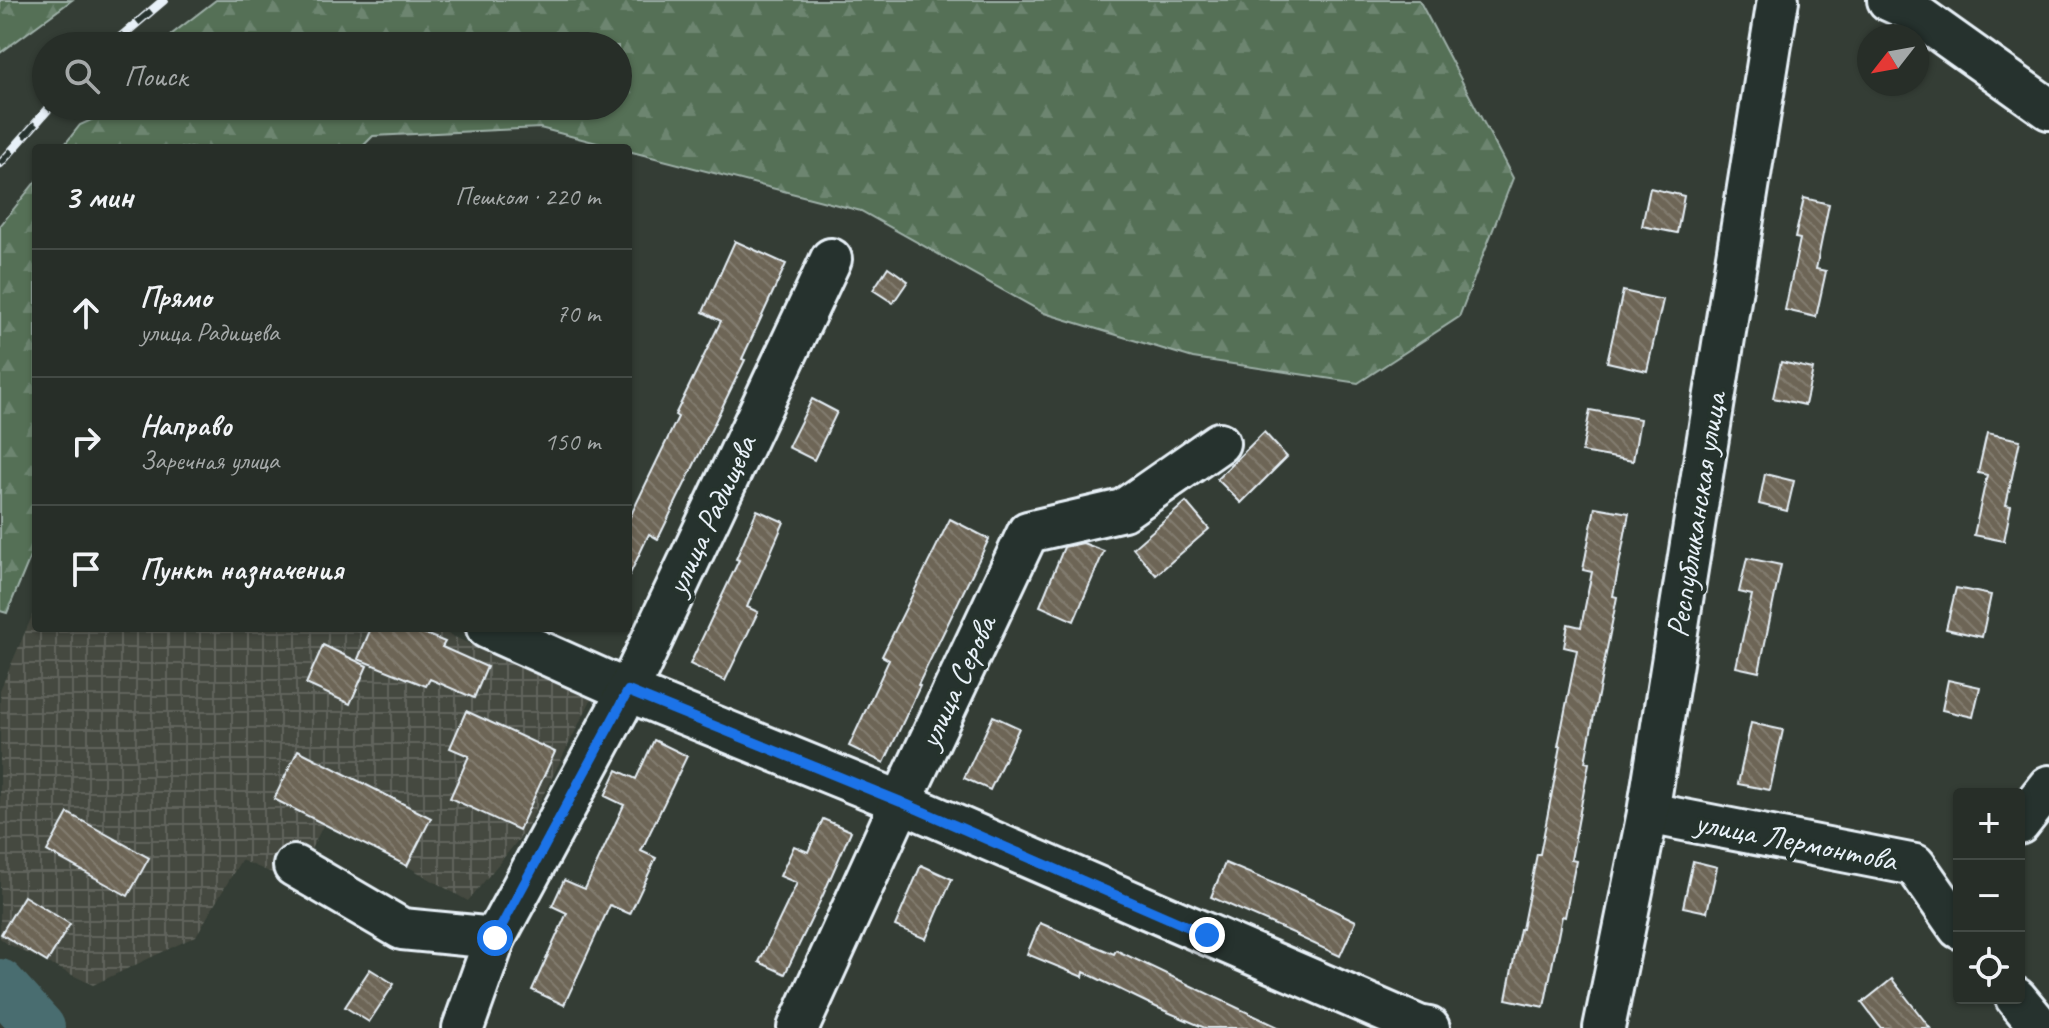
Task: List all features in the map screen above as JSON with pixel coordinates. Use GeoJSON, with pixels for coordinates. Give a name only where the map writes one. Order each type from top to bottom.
{"type":"FeatureCollection","features":[{"type":"Feature","properties":{"kind":"street","name":"Республиканская улица"},"geometry":{"type":"LineString","coordinates":[[1604,1028],[1648,813],[1778,0]]}},
{"type":"Feature","properties":{"kind":"street"},"geometry":{"type":"LineString","coordinates":[[1888,0],[1910,10],[2049,109]]}},
{"type":"Feature","properties":{"kind":"street","name":"улица Радищева"},"geometry":{"type":"LineString","coordinates":[[463,1028],[495,938],[628,691],[831,259]]}},
{"type":"Feature","properties":{"kind":"street","name":"улица Серова"},"geometry":{"type":"LineString","coordinates":[[798,1028],[1028,532],[1123,510],[1219,443]]}},
{"type":"Feature","properties":{"kind":"street"},"geometry":{"type":"LineString","coordinates":[[496,632],[628,691],[901,802],[1429,1028]]}},
{"type":"Feature","properties":{"kind":"street"},"geometry":{"type":"LineString","coordinates":[[2025,816],[2049,786]]}},
{"type":"Feature","properties":{"kind":"street","name":"улица Лермонтова"},"geometry":{"type":"LineString","coordinates":[[1648,813],[1915,865],[1953,912]]}},
{"type":"Feature","properties":{"kind":"street"},"geometry":{"type":"LineString","coordinates":[[294,866],[402,929],[495,938]]}},
{"type":"Feature","properties":{"kind":"street"},"geometry":{"type":"LineString","coordinates":[[2021,1004],[2041,1028]]}},
{"type":"Feature","properties":{"kind":"shaded area"},"geometry":{"type":"Polygon","coordinates":[[[32,616],[32,632],[444,632],[591,700],[524,833],[468,901],[324,824],[294,882],[241,860],[196,936],[93,985],[0,938],[0,690],[32,616]]]}},
{"type":"Feature","properties":{"kind":"green space"},"geometry":{"type":"Polygon","coordinates":[[[0,0],[72,0],[0,53],[0,0]]]}},
{"type":"Feature","properties":{"kind":"green space"},"geometry":{"type":"Polygon","coordinates":[[[216,0],[1419,0],[1513,178],[1459,317],[1358,383],[1193,358],[1044,313],[861,211],[632,152],[632,144],[601,144],[540,128],[373,136],[365,144],[65,144],[80,125],[91,120],[632,120],[632,32],[175,32],[216,0]]]}},
{"type":"Feature","properties":{"kind":"green space"},"geometry":{"type":"Polygon","coordinates":[[[32,186],[32,553],[7,613],[0,611],[0,226],[32,186]]]}},
{"type":"Feature","properties":{"kind":"building"},"geometry":{"type":"Polygon","coordinates":[[[1650,188],[1684,196],[1677,233],[1642,226],[1650,188]]]}},
{"type":"Feature","properties":{"kind":"building"},"geometry":{"type":"Polygon","coordinates":[[[1804,198],[1829,204],[1816,269],[1826,271],[1816,317],[1785,310],[1800,239],[1795,238],[1804,198]]]}},
{"type":"Feature","properties":{"kind":"building"},"geometry":{"type":"Polygon","coordinates":[[[735,241],[786,264],[742,359],[745,360],[658,539],[649,534],[632,570],[632,513],[721,321],[703,312],[735,241]]]}},
{"type":"Feature","properties":{"kind":"building"},"geometry":{"type":"Polygon","coordinates":[[[888,267],[908,281],[893,303],[873,290],[888,267]]]}},
{"type":"Feature","properties":{"kind":"building"},"geometry":{"type":"Polygon","coordinates":[[[1623,291],[1663,300],[1647,371],[1607,362],[1623,291]]]}},
{"type":"Feature","properties":{"kind":"building"},"geometry":{"type":"Polygon","coordinates":[[[1781,362],[1813,369],[1805,405],[1773,398],[1781,362]]]}},
{"type":"Feature","properties":{"kind":"building"},"geometry":{"type":"Polygon","coordinates":[[[812,399],[837,412],[814,460],[788,447],[812,399]]]}},
{"type":"Feature","properties":{"kind":"building"},"geometry":{"type":"Polygon","coordinates":[[[1590,410],[1640,419],[1633,461],[1582,452],[1590,410]]]}},
{"type":"Feature","properties":{"kind":"building"},"geometry":{"type":"Polygon","coordinates":[[[1264,432],[1287,457],[1241,503],[1217,479],[1264,432]]]}},
{"type":"Feature","properties":{"kind":"building"},"geometry":{"type":"Polygon","coordinates":[[[1987,433],[2020,440],[2006,505],[2011,506],[2004,541],[1974,535],[1987,475],[1978,473],[1987,433]]]}},
{"type":"Feature","properties":{"kind":"building"},"geometry":{"type":"Polygon","coordinates":[[[1765,474],[1794,481],[1787,511],[1759,504],[1765,474]]]}},
{"type":"Feature","properties":{"kind":"building"},"geometry":{"type":"Polygon","coordinates":[[[1186,502],[1209,529],[1156,575],[1133,548],[1186,502]]]}},
{"type":"Feature","properties":{"kind":"building"},"geometry":{"type":"Polygon","coordinates":[[[1595,507],[1629,513],[1613,596],[1617,597],[1585,762],[1589,763],[1571,860],[1576,861],[1544,1007],[1506,999],[1537,854],[1540,854],[1561,746],[1558,746],[1577,650],[1564,647],[1568,624],[1581,627],[1592,572],[1583,570],[1595,507]]]}},
{"type":"Feature","properties":{"kind":"building"},"geometry":{"type":"Polygon","coordinates":[[[757,510],[784,522],[747,607],[758,612],[725,681],[690,664],[739,560],[736,559],[757,510]]]}},
{"type":"Feature","properties":{"kind":"building"},"geometry":{"type":"Polygon","coordinates":[[[950,519],[989,539],[884,763],[849,746],[889,660],[882,656],[950,519]]]}},
{"type":"Feature","properties":{"kind":"building"},"geometry":{"type":"Polygon","coordinates":[[[1083,543],[1104,551],[1074,621],[1040,606],[1064,547],[1083,543]]]}},
{"type":"Feature","properties":{"kind":"building"},"geometry":{"type":"Polygon","coordinates":[[[1747,558],[1781,565],[1759,672],[1736,667],[1752,595],[1739,592],[1747,558]]]}},
{"type":"Feature","properties":{"kind":"building"},"geometry":{"type":"Polygon","coordinates":[[[1956,588],[1991,595],[1982,637],[1946,629],[1956,588]]]}},
{"type":"Feature","properties":{"kind":"building"},"geometry":{"type":"Polygon","coordinates":[[[369,632],[421,632],[445,642],[442,647],[487,667],[474,698],[430,679],[426,686],[358,659],[369,632]]]}},
{"type":"Feature","properties":{"kind":"building"},"geometry":{"type":"Polygon","coordinates":[[[323,645],[367,666],[350,704],[306,684],[323,645]]]}},
{"type":"Feature","properties":{"kind":"building"},"geometry":{"type":"Polygon","coordinates":[[[1948,680],[1980,687],[1973,717],[1942,710],[1948,680]]]}},
{"type":"Feature","properties":{"kind":"building"},"geometry":{"type":"Polygon","coordinates":[[[466,711],[555,752],[519,830],[450,798],[469,756],[450,748],[466,711]]]}},
{"type":"Feature","properties":{"kind":"building"},"geometry":{"type":"Polygon","coordinates":[[[993,716],[1019,728],[990,790],[964,778],[993,716]]]}},
{"type":"Feature","properties":{"kind":"building"},"geometry":{"type":"Polygon","coordinates":[[[1751,723],[1783,730],[1770,790],[1738,784],[1751,723]]]}},
{"type":"Feature","properties":{"kind":"building"},"geometry":{"type":"Polygon","coordinates":[[[654,740],[687,756],[641,851],[656,858],[630,914],[610,905],[564,1005],[532,990],[567,913],[552,906],[564,880],[585,889],[624,805],[605,796],[617,770],[636,779],[654,740]]]}},
{"type":"Feature","properties":{"kind":"building"},"geometry":{"type":"Polygon","coordinates":[[[298,750],[431,818],[407,866],[274,799],[298,750]]]}},
{"type":"Feature","properties":{"kind":"building"},"geometry":{"type":"Polygon","coordinates":[[[68,813],[149,858],[128,896],[47,851],[68,813]]]}},
{"type":"Feature","properties":{"kind":"building"},"geometry":{"type":"Polygon","coordinates":[[[823,819],[851,831],[785,974],[759,962],[797,883],[780,876],[794,846],[808,852],[823,819]]]}},
{"type":"Feature","properties":{"kind":"building"},"geometry":{"type":"Polygon","coordinates":[[[1693,861],[1717,867],[1707,912],[1683,907],[1693,861]]]}},
{"type":"Feature","properties":{"kind":"building"},"geometry":{"type":"Polygon","coordinates":[[[1225,863],[1356,921],[1340,956],[1211,897],[1225,863]]]}},
{"type":"Feature","properties":{"kind":"building"},"geometry":{"type":"Polygon","coordinates":[[[921,865],[952,879],[926,939],[895,926],[921,865]]]}},
{"type":"Feature","properties":{"kind":"building"},"geometry":{"type":"Polygon","coordinates":[[[24,896],[70,924],[47,962],[1,934],[24,896]]]}},
{"type":"Feature","properties":{"kind":"building"},"geometry":{"type":"Polygon","coordinates":[[[1040,923],[1114,954],[1116,950],[1280,1028],[1205,1028],[1084,972],[1083,977],[1027,954],[1040,923]]]}},
{"type":"Feature","properties":{"kind":"building"},"geometry":{"type":"Polygon","coordinates":[[[370,969],[394,984],[369,1022],[345,1007],[370,969]]]}},
{"type":"Feature","properties":{"kind":"building"},"geometry":{"type":"Polygon","coordinates":[[[1892,979],[1930,1028],[1881,1028],[1862,1003],[1892,979]]]}},
{"type":"Feature","properties":{"kind":"waterway"},"geometry":{"type":"LineString","coordinates":[[0,984],[40,1028]]}},
{"type":"Feature","properties":{"kind":"railway"},"geometry":{"type":"LineString","coordinates":[[126,32],[164,0]]}},
{"type":"Feature","properties":{"kind":"railway"},"geometry":{"type":"LineString","coordinates":[[0,164],[39,120]]}},
{"type":"Feature","properties":{"kind":"route"},"geometry":{"type":"LineString","coordinates":[[495,938],[628,691],[901,802],[1207,935]]}}]}
